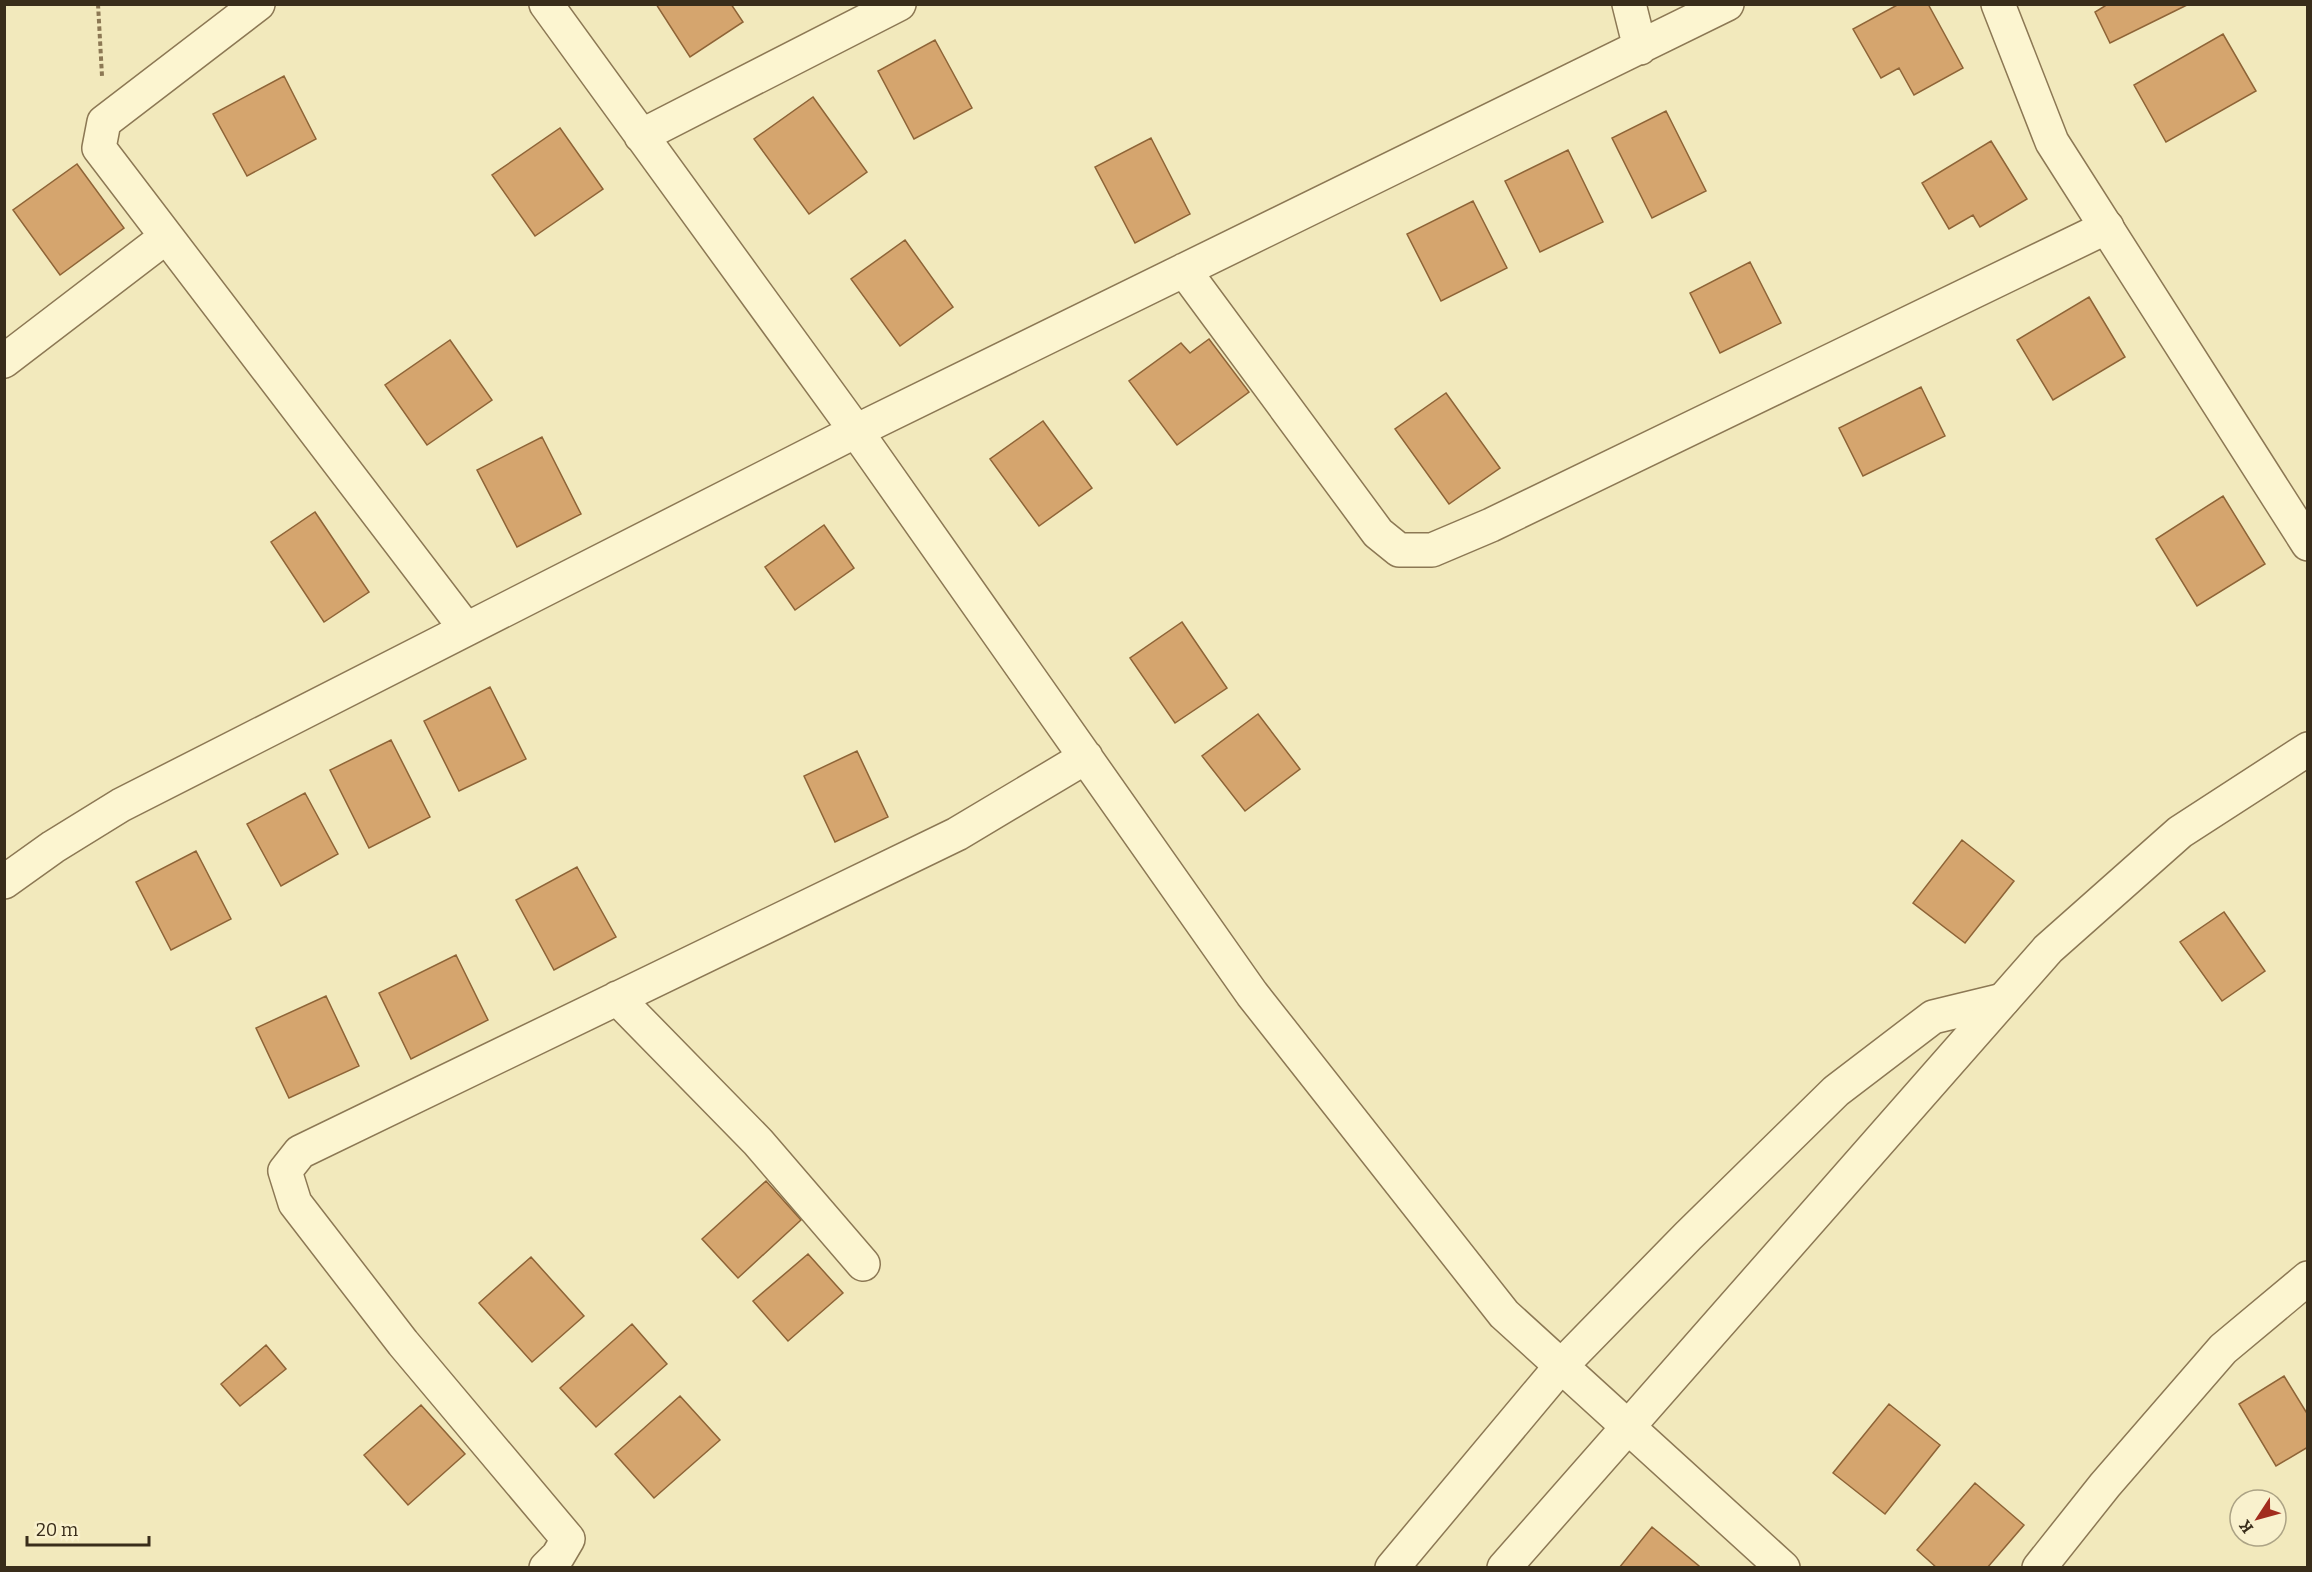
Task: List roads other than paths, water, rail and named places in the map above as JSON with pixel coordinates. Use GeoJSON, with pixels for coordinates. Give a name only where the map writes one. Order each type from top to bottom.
{"type":"FeatureCollection","features":[{"type":"Feature","properties":{"kind":"street"},"geometry":{"type":"LineString","coordinates":[[258,4],[104,122],[99,148],[466,629]]}},
{"type":"Feature","properties":{"kind":"street"},"geometry":{"type":"LineString","coordinates":[[546,4],[856,431],[1252,994],[1504,1314],[1783,1568]]}},
{"type":"Feature","properties":{"kind":"street"},"geometry":{"type":"LineString","coordinates":[[641,136],[899,4]]}},
{"type":"Feature","properties":{"kind":"street"},"geometry":{"type":"LineString","coordinates":[[1629,4],[1640,48]]}},
{"type":"Feature","properties":{"kind":"street"},"geometry":{"type":"LineString","coordinates":[[4,882],[121,805],[466,629],[856,431],[1727,4]]}},
{"type":"Feature","properties":{"kind":"street"},"geometry":{"type":"LineString","coordinates":[[1998,4],[2052,142],[2307,544]]}},
{"type":"Feature","properties":{"kind":"street"},"geometry":{"type":"LineString","coordinates":[[1184,270],[1378,533],[1399,550],[1432,550],[1491,525],[2106,227]]}},
{"type":"Feature","properties":{"kind":"street"},"geometry":{"type":"LineString","coordinates":[[4,361],[166,237]]}},
{"type":"Feature","properties":{"kind":"street"},"geometry":{"type":"LineString","coordinates":[[1504,1568],[2048,949],[2180,832],[2307,749]]}},
{"type":"Feature","properties":{"kind":"street"},"geometry":{"type":"LineString","coordinates":[[546,1568],[558,1556],[568,1539],[403,1343],[294,1203],[285,1171],[300,1152],[957,834],[1086,757]]}},
{"type":"Feature","properties":{"kind":"street"},"geometry":{"type":"LineString","coordinates":[[617,998],[758,1142],[863,1264]]}},
{"type":"Feature","properties":{"kind":"street"},"geometry":{"type":"LineString","coordinates":[[1392,1568],[1561,1366],[1688,1236],[1836,1091],[1933,1017],[2003,1000]]}},
{"type":"Feature","properties":{"kind":"street"},"geometry":{"type":"LineString","coordinates":[[2039,1568],[2105,1485],[2223,1349],[2306,1281]]}}]}
